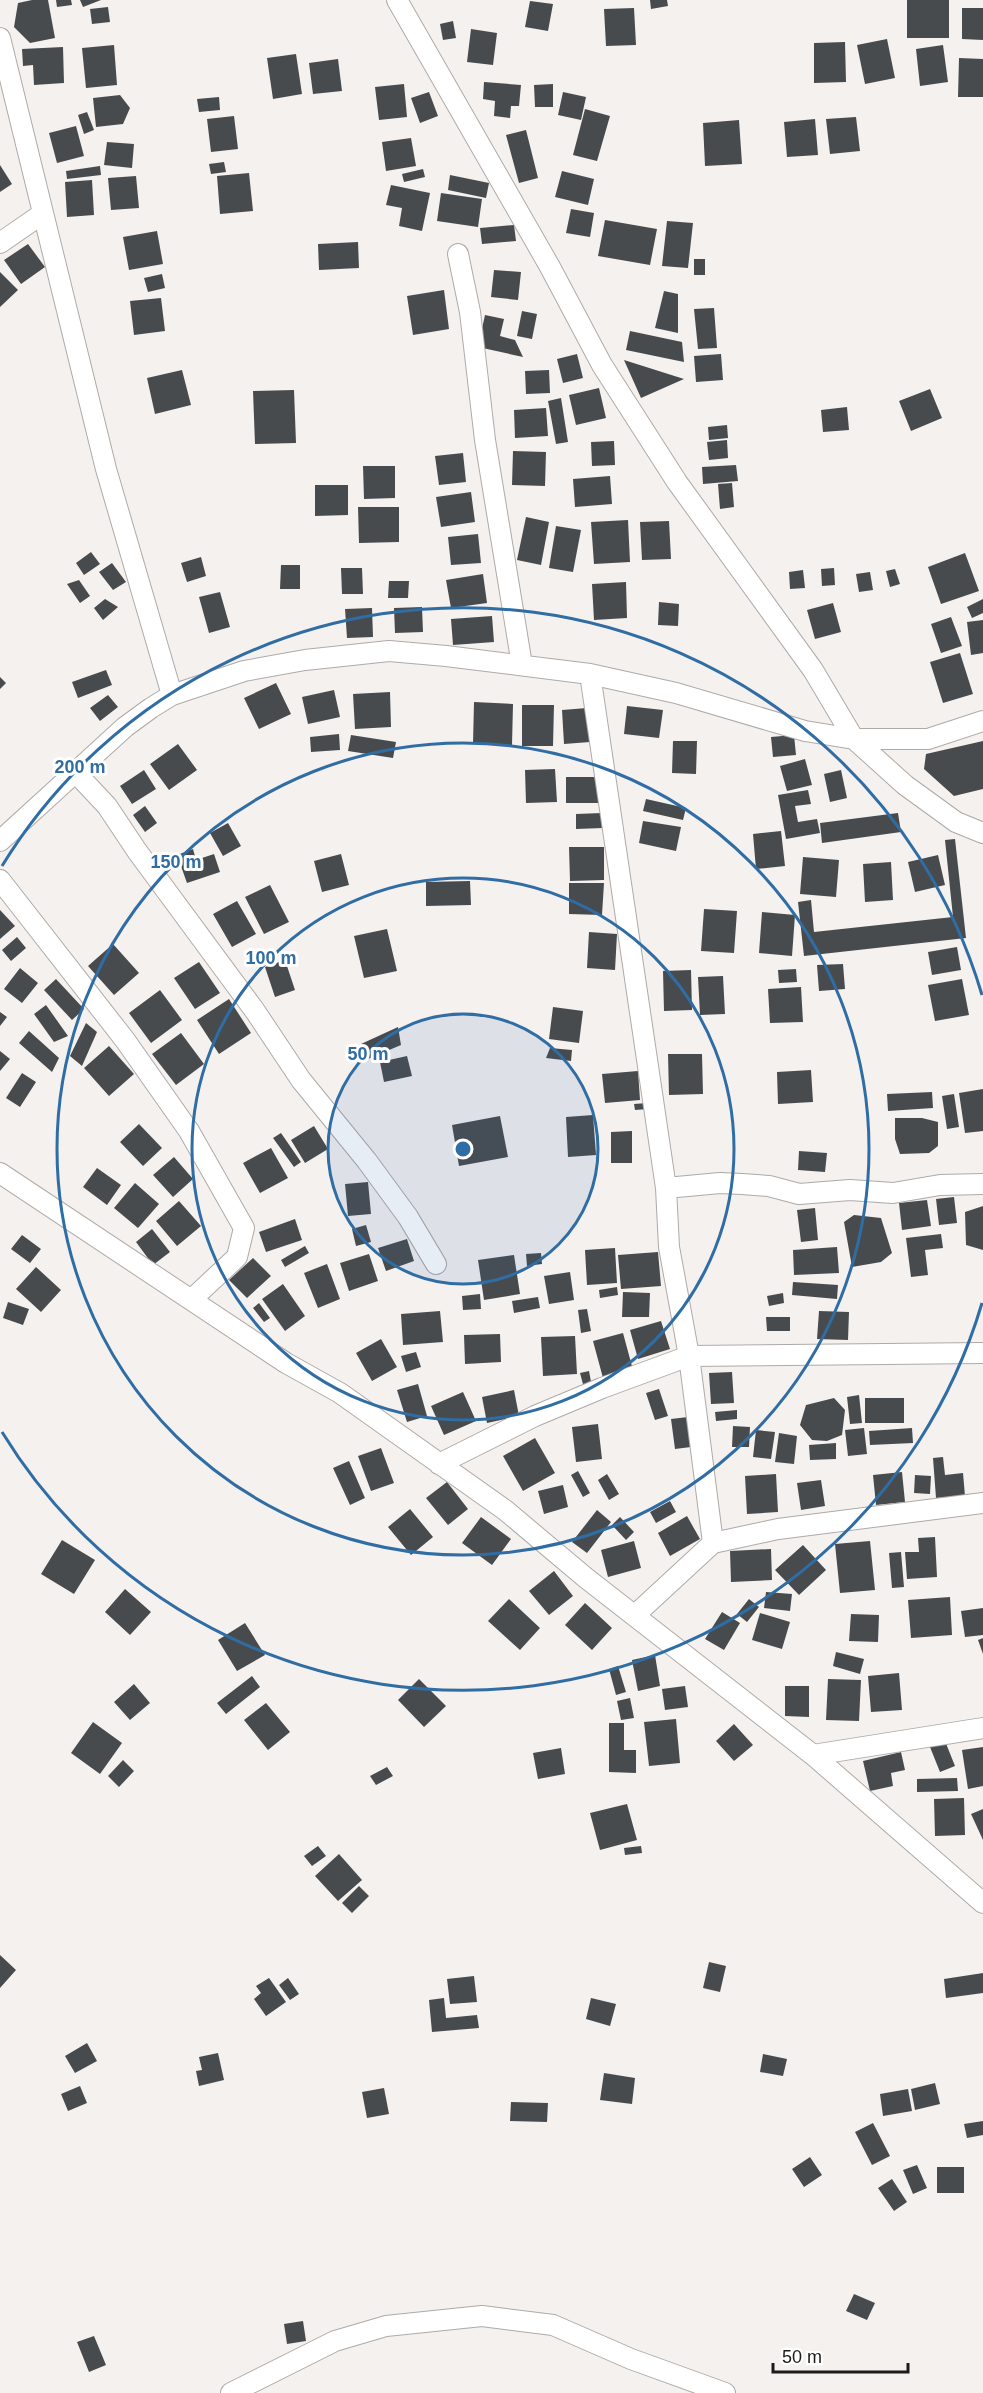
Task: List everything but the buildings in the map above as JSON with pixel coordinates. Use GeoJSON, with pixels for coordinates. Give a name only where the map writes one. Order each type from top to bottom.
{"type":"FeatureCollection","features":[{"type":"Feature","properties":{"kind":"street"},"geometry":{"type":"LineString","coordinates":[[397,0],[545,257],[602,365],[676,482],[813,670],[854,739],[905,785],[956,822],[983,832]]}},
{"type":"Feature","properties":{"kind":"street"},"geometry":{"type":"LineString","coordinates":[[0,38],[106,469],[172,695]]}},
{"type":"Feature","properties":{"kind":"street"},"geometry":{"type":"LineString","coordinates":[[0,243],[42,214]]}},
{"type":"Feature","properties":{"kind":"street"},"geometry":{"type":"LineString","coordinates":[[458,254],[470,312],[485,440],[522,665]]}},
{"type":"Feature","properties":{"kind":"street"},"geometry":{"type":"LineString","coordinates":[[0,841],[125,727],[172,695],[244,671],[305,660],[389,651],[590,674],[676,693],[805,731],[854,739],[928,739],[983,721]]}},
{"type":"Feature","properties":{"kind":"street"},"geometry":{"type":"LineString","coordinates":[[590,674],[666,1188],[669,1247],[689,1356],[713,1543]]}},
{"type":"Feature","properties":{"kind":"street"},"geometry":{"type":"LineString","coordinates":[[76,773],[107,806],[178,908],[235,983],[301,1080],[368,1161],[408,1217],[436,1264]]}},
{"type":"Feature","properties":{"kind":"street"},"geometry":{"type":"LineString","coordinates":[[0,880],[125,1040],[189,1131],[244,1228],[237,1257],[191,1300]]}},
{"type":"Feature","properties":{"kind":"street"},"geometry":{"type":"LineString","coordinates":[[0,1173],[286,1363],[340,1393],[505,1510],[545,1545],[813,1755],[983,1903]]}},
{"type":"Feature","properties":{"kind":"street"},"geometry":{"type":"LineString","coordinates":[[666,1188],[720,1183],[769,1186],[799,1194],[850,1190],[893,1193],[940,1185],[983,1184]]}},
{"type":"Feature","properties":{"kind":"street"},"geometry":{"type":"LineString","coordinates":[[439,1464],[535,1416],[689,1356],[983,1353]]}},
{"type":"Feature","properties":{"kind":"street"},"geometry":{"type":"LineString","coordinates":[[635,1615],[713,1543],[777,1529],[983,1503]]}},
{"type":"Feature","properties":{"kind":"street"},"geometry":{"type":"LineString","coordinates":[[813,1755],[983,1728]]}},
{"type":"Feature","properties":{"kind":"street"},"geometry":{"type":"LineString","coordinates":[[231,2393],[335,2341],[386,2326],[482,2316],[553,2325],[631,2359],[725,2393]]}}]}
